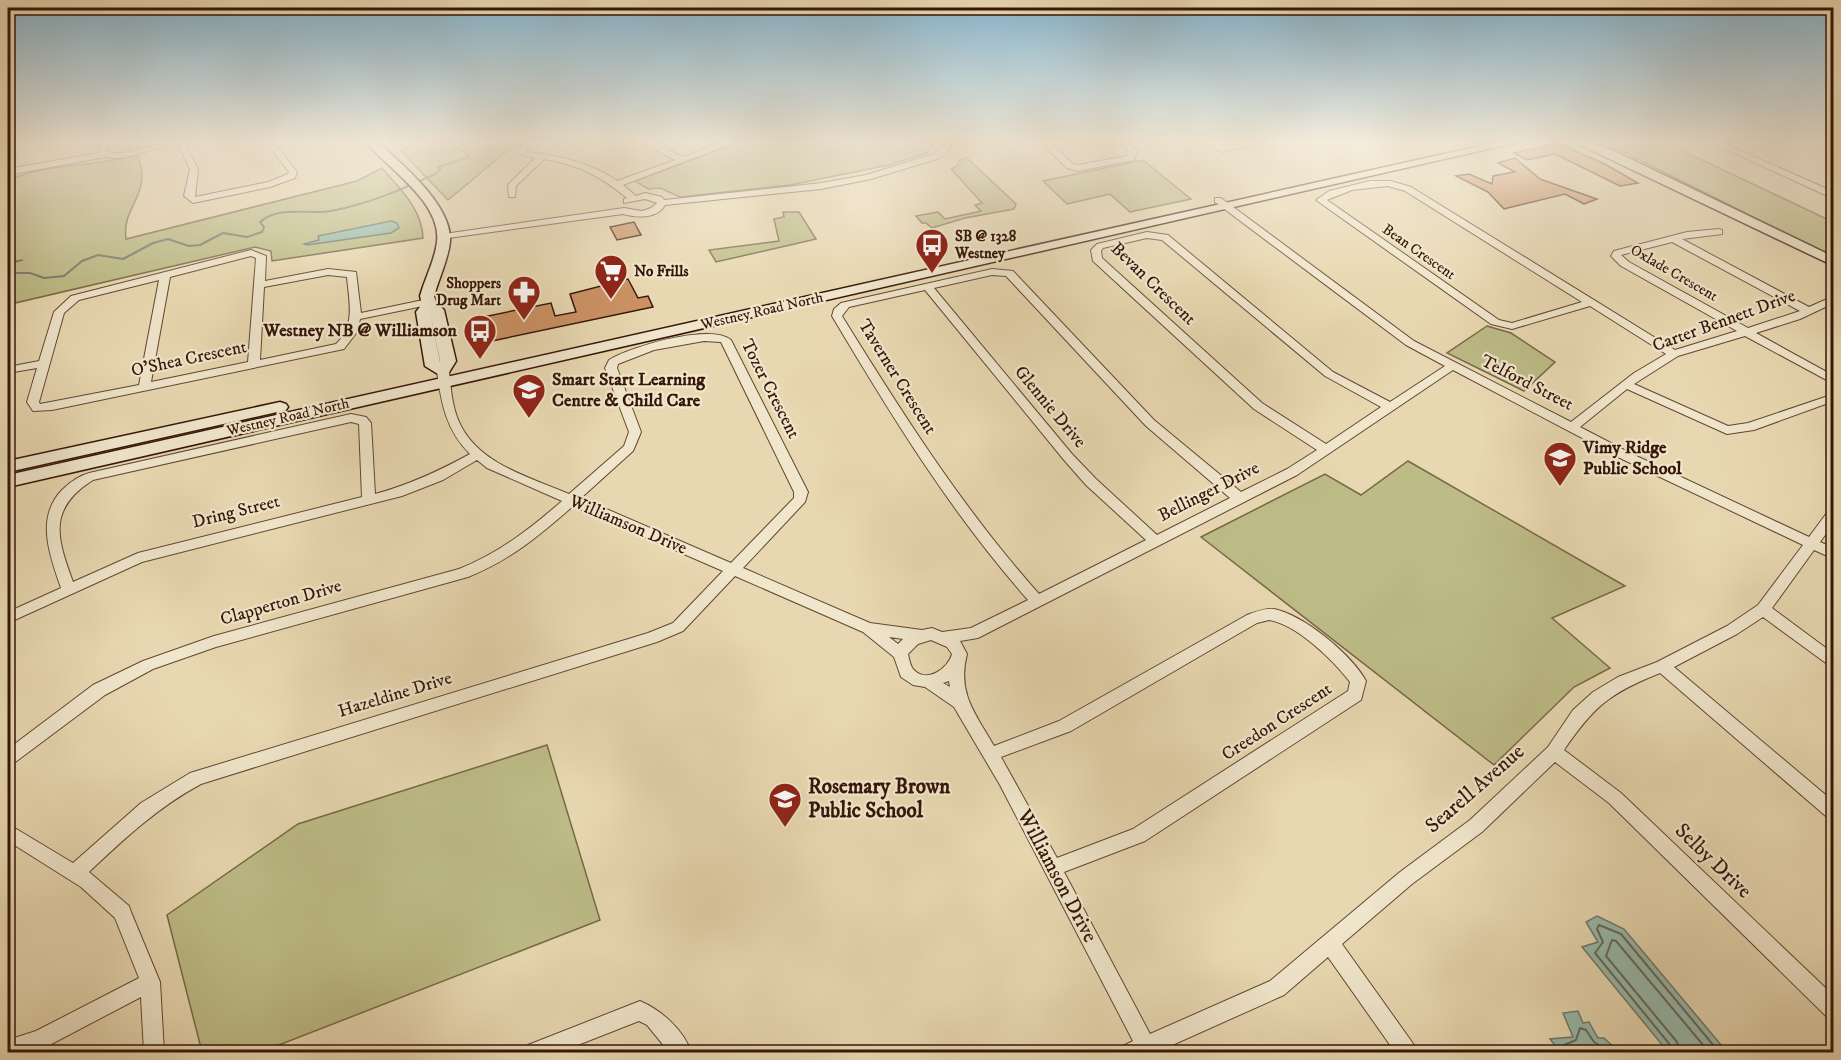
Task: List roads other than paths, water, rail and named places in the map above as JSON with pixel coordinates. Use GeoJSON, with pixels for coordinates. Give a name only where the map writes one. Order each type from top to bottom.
{"type":"FeatureCollection","features":[{"type":"Feature","properties":{"kind":"main road"},"geometry":{"type":"LineString","coordinates":[[420,190],[437,212],[444,237],[428,301],[423,312],[433,366],[444,376]]}},
{"type":"Feature","properties":{"kind":"main road","name":"Westney Road North"},"geometry":{"type":"LineString","coordinates":[[1222,204],[1278,190]]}},
{"type":"Feature","properties":{"kind":"main road","name":"Westney Road North"},"geometry":{"type":"LineString","coordinates":[[8,466],[444,376],[1285,190]]}},
{"type":"Feature","properties":{"kind":"main road"},"geometry":{"type":"LineString","coordinates":[[1687,190],[1833,262]]}},
{"type":"Feature","properties":{"kind":"main road","name":"Westney Road North"},"geometry":{"type":"LineString","coordinates":[[8,481],[444,376]]}},
{"type":"Feature","properties":{"kind":"street"},"geometry":{"type":"LineString","coordinates":[[190,190],[189,196],[193,200],[205,200],[240,190]]}},
{"type":"Feature","properties":{"kind":"street"},"geometry":{"type":"LineString","coordinates":[[512,190],[512,195]]}},
{"type":"Feature","properties":{"kind":"street"},"geometry":{"type":"LineString","coordinates":[[624,190],[633,198]]}},
{"type":"Feature","properties":{"kind":"street"},"geometry":{"type":"LineString","coordinates":[[624,211],[623,206],[633,198],[653,196],[662,202],[778,190]]}},
{"type":"Feature","properties":{"kind":"street","name":"Bean Crescent"},"geometry":{"type":"LineString","coordinates":[[1344,190],[1329,194],[1321,200],[1495,322],[1512,326],[1589,303]]}},
{"type":"Feature","properties":{"kind":"street","name":"Bean Crescent"},"geometry":{"type":"LineString","coordinates":[[1406,190],[1674,354]]}},
{"type":"Feature","properties":{"kind":"street"},"geometry":{"type":"LineString","coordinates":[[444,237],[624,211],[633,214],[648,214],[660,208],[662,202]]}},
{"type":"Feature","properties":{"kind":"street","name":"Telford Street"},"geometry":{"type":"LineString","coordinates":[[1222,204],[1391,330],[1452,366],[1668,476],[1833,554]]}},
{"type":"Feature","properties":{"kind":"street"},"geometry":{"type":"LineString","coordinates":[[1674,238],[1719,232]]}},
{"type":"Feature","properties":{"kind":"street","name":"Bevan Crescent"},"geometry":{"type":"LineString","coordinates":[[1326,450],[1258,406],[1097,259],[1096,250],[1100,246],[1147,235],[1165,237],[1329,374],[1390,407]]}},
{"type":"Feature","properties":{"kind":"street","name":"Oxlade Crescent"},"geometry":{"type":"LineString","coordinates":[[1747,332],[1625,264],[1616,256],[1617,253],[1674,238],[1808,310]]}},
{"type":"Feature","properties":{"kind":"street","name":"O'Shea Crescent"},"geometry":{"type":"LineString","coordinates":[[251,253],[261,256],[258,285],[328,272],[352,274],[354,332],[350,339],[340,347],[38,408],[33,402],[59,312],[67,302],[165,274],[251,253]]}},
{"type":"Feature","properties":{"kind":"street","name":"Taverner Crescent"},"geometry":{"type":"LineString","coordinates":[[1037,601],[999,560],[943,482],[837,316],[838,311],[844,305],[992,272],[1001,271],[1014,276],[1150,423],[1239,498]]}},
{"type":"Feature","properties":{"kind":"street"},"geometry":{"type":"LineString","coordinates":[[144,387],[165,274]]}},
{"type":"Feature","properties":{"kind":"street"},"geometry":{"type":"LineString","coordinates":[[254,364],[258,285]]}},
{"type":"Feature","properties":{"kind":"street","name":"Glennie Drive"},"geometry":{"type":"LineString","coordinates":[[927,286],[1068,457],[1091,482],[1155,541]]}},
{"type":"Feature","properties":{"kind":"street","name":"Carter Bennett Drive"},"geometry":{"type":"LineString","coordinates":[[1572,427],[1638,375],[1674,354],[1747,332],[1833,299]]}},
{"type":"Feature","properties":{"kind":"street"},"geometry":{"type":"LineString","coordinates":[[355,313],[428,301]]}},
{"type":"Feature","properties":{"kind":"street"},"geometry":{"type":"LineString","coordinates":[[1747,332],[1833,381]]}},
{"type":"Feature","properties":{"kind":"street","name":"Tozer Crescent"},"geometry":{"type":"LineString","coordinates":[[569,500],[618,460],[634,439],[633,422],[611,368],[613,362],[625,354],[702,337],[721,336],[801,492],[800,499],[733,569]]}},
{"type":"Feature","properties":{"kind":"street","name":"Bellinger Drive"},"geometry":{"type":"LineString","coordinates":[[944,637],[973,634],[1292,472],[1452,366]]}},
{"type":"Feature","properties":{"kind":"street"},"geometry":{"type":"LineString","coordinates":[[8,370],[43,367]]}},
{"type":"Feature","properties":{"kind":"street"},"geometry":{"type":"LineString","coordinates":[[8,377],[43,367]]}},
{"type":"Feature","properties":{"kind":"street","name":"Williamson Drive"},"geometry":{"type":"LineString","coordinates":[[444,376],[451,418],[456,432],[463,443],[477,455],[505,472],[868,628],[900,654]]}},
{"type":"Feature","properties":{"kind":"street"},"geometry":{"type":"LineString","coordinates":[[1627,385],[1727,430],[1750,427],[1833,397]]}},
{"type":"Feature","properties":{"kind":"street"},"geometry":{"type":"LineString","coordinates":[[68,588],[56,555],[51,528],[59,501],[66,491],[89,477],[351,418],[362,420],[365,423],[369,499]]}},
{"type":"Feature","properties":{"kind":"street","name":"Dring Street"},"geometry":{"type":"LineString","coordinates":[[8,618],[68,588],[138,558],[424,483],[477,455]]}},
{"type":"Feature","properties":{"kind":"street","name":"Clapperton Drive"},"geometry":{"type":"LineString","coordinates":[[8,758],[82,702],[125,675],[214,642],[472,570],[499,558],[528,538],[569,500]]}},
{"type":"Feature","properties":{"kind":"street","name":"Searell Avenue"},"geometry":{"type":"LineString","coordinates":[[1142,1050],[1277,988],[1406,878],[1476,826],[1554,752],[1579,715],[1599,698],[1623,681],[1662,666],[1732,630],[1762,609],[1833,513]]}},
{"type":"Feature","properties":{"kind":"street","name":"Hazeldine Drive"},"geometry":{"type":"LineString","coordinates":[[75,873],[146,806],[196,778],[652,638],[678,627],[733,569]]}},
{"type":"Feature","properties":{"kind":"street"},"geometry":{"type":"LineString","coordinates":[[1762,609],[1833,663]]}},
{"type":"Feature","properties":{"kind":"street","name":"Creedon Crescent"},"geometry":{"type":"LineString","coordinates":[[991,754],[1065,726],[1252,619],[1272,614],[1292,622],[1346,663],[1358,681],[1355,695],[1139,835],[1053,868]]}},
{"type":"Feature","properties":{"kind":"street","name":"Williamson Drive"},"geometry":{"type":"LineString","coordinates":[[868,628],[920,635]]}},
{"type":"Feature","properties":{"kind":"street"},"geometry":{"type":"LineString","coordinates":[[957,663],[955,645],[944,637],[920,635],[908,641],[900,654],[906,672],[917,679],[930,682],[945,678],[957,663],[973,634]]}},
{"type":"Feature","properties":{"kind":"street","name":"Williamson Drive"},"geometry":{"type":"LineString","coordinates":[[957,663],[960,702]]}},
{"type":"Feature","properties":{"kind":"street"},"geometry":{"type":"LineString","coordinates":[[1662,666],[1833,813]]}},
{"type":"Feature","properties":{"kind":"street","name":"Williamson Drive"},"geometry":{"type":"LineString","coordinates":[[930,682],[960,702],[991,754],[1053,868],[1142,1050]]}},
{"type":"Feature","properties":{"kind":"street","name":"Selby Drive"},"geometry":{"type":"LineString","coordinates":[[1554,752],[1615,798],[1833,1010]]}},
{"type":"Feature","properties":{"kind":"street"},"geometry":{"type":"LineString","coordinates":[[8,832],[75,873],[122,912],[150,982],[154,1053]]}},
{"type":"Feature","properties":{"kind":"street"},"geometry":{"type":"LineString","coordinates":[[1330,943],[1407,1053]]}},
{"type":"Feature","properties":{"kind":"street"},"geometry":{"type":"LineString","coordinates":[[8,1050],[40,1040],[150,982]]}},
{"type":"Feature","properties":{"kind":"street"},"geometry":{"type":"LineString","coordinates":[[535,1053],[640,1011],[654,1018],[681,1053]]}},
{"type":"Feature","properties":{"kind":"water"},"geometry":{"type":"Polygon","coordinates":[[[391,221],[397,223],[399,228],[391,233],[304,244],[319,240],[318,236],[391,221]]]}},
{"type":"Feature","properties":{"kind":"water"},"geometry":{"type":"Polygon","coordinates":[[[1597,916],[1624,929],[1727,1052],[1668,1052],[1582,947],[1598,942],[1586,922],[1597,916]]]}},
{"type":"Feature","properties":{"kind":"water"},"geometry":{"type":"Polygon","coordinates":[[[1578,1011],[1583,1023],[1589,1022],[1598,1038],[1604,1038],[1619,1052],[1560,1052],[1550,1039],[1573,1037],[1563,1013],[1578,1011]]]}},
{"type":"Feature","properties":{"kind":"waterway"},"geometry":{"type":"LineString","coordinates":[[8,273],[30,273],[44,278],[64,276],[82,261],[98,255],[123,259],[153,243],[168,239],[189,246],[200,245],[223,233],[247,237],[262,232],[264,227],[260,222],[276,214],[331,211],[398,190]]}},
{"type":"Feature","properties":{"kind":"place","name":"SB @ 1328 Westney"},"geometry":{"type":"Point","coordinates":[932,274]}},
{"type":"Feature","properties":{"kind":"place","name":"No Frills"},"geometry":{"type":"Point","coordinates":[611,300]}},
{"type":"Feature","properties":{"kind":"place","name":"Shoppers Drug Mart"},"geometry":{"type":"Point","coordinates":[524,321]}},
{"type":"Feature","properties":{"kind":"place","name":"Westney NB @ Williamson"},"geometry":{"type":"Point","coordinates":[480,360]}},
{"type":"Feature","properties":{"kind":"place","name":"Smart Start Learning Centre & Child Care"},"geometry":{"type":"Point","coordinates":[529,419]}},
{"type":"Feature","properties":{"kind":"place","name":"Vimy Ridge Public School"},"geometry":{"type":"Point","coordinates":[1560,487]}},
{"type":"Feature","properties":{"kind":"place","name":"Rosemary Brown Public School"},"geometry":{"type":"Point","coordinates":[785,828]}}]}
